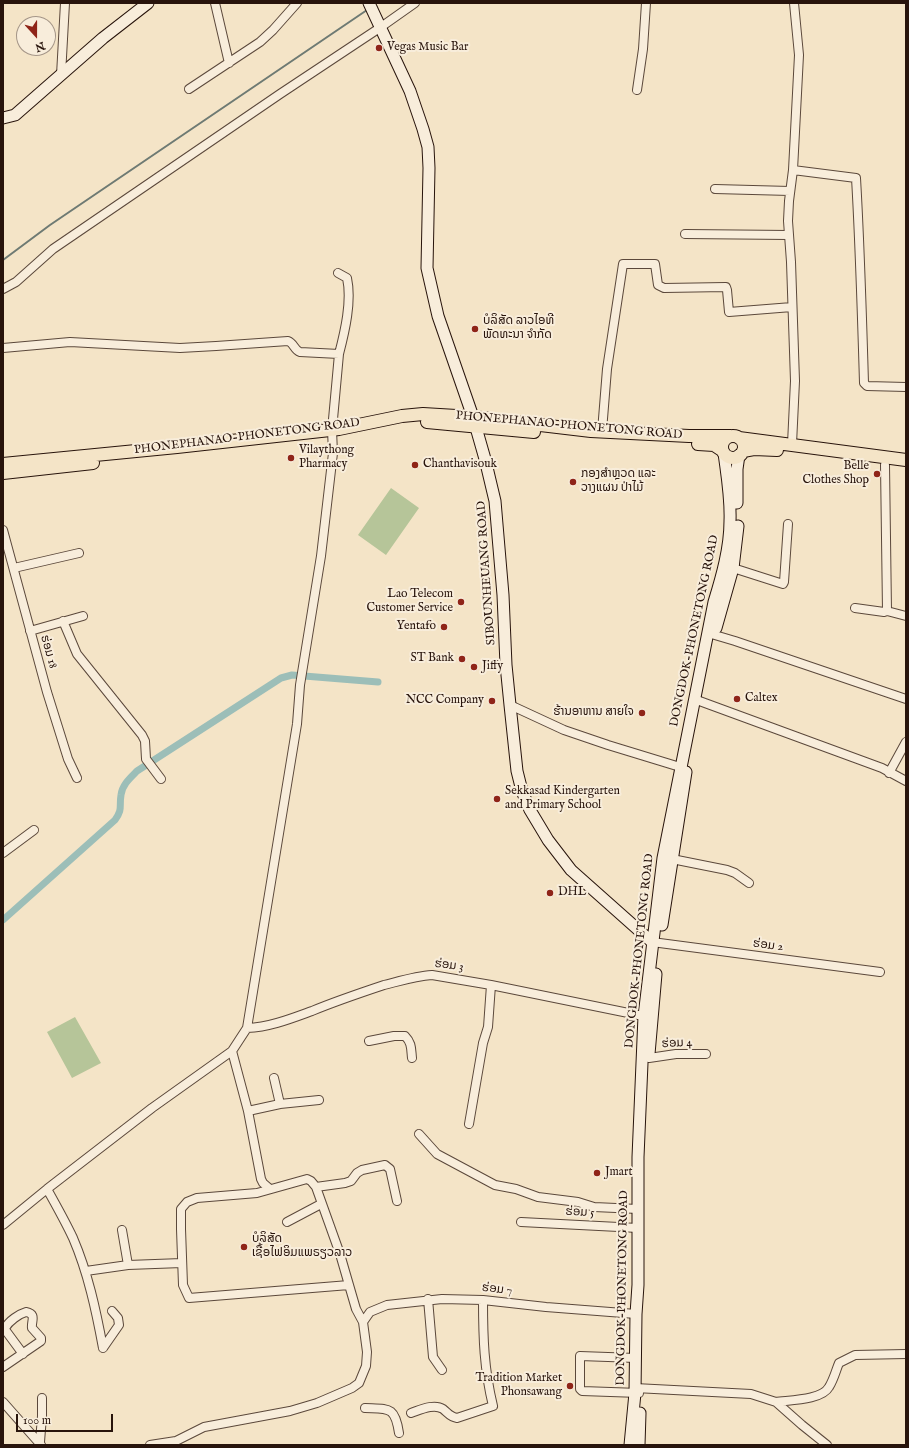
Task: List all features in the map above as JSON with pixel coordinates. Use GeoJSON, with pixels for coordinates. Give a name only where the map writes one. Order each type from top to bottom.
{"type":"FeatureCollection","features":[{"type":"Feature","properties":{"kind":"main road"},"geometry":{"type":"LineString","coordinates":[[3,118],[15,115],[104,38],[148,3]]}},
{"type":"Feature","properties":{"kind":"main road","name":"SIBOUNHEUANG ROAD"},"geometry":{"type":"LineString","coordinates":[[369,3],[410,91],[428,147],[427,268],[438,316],[474,422],[495,501],[503,595],[506,665],[517,771],[522,791],[530,810],[548,840],[571,870],[656,943]]}},
{"type":"Feature","properties":{"kind":"main road","name":"PHONEPHANAO-PHONETONG ROAD"},"geometry":{"type":"LineString","coordinates":[[3,472],[333,434],[402,416],[416,415],[710,445],[718,447],[724,452]]}},
{"type":"Feature","properties":{"kind":"main road","name":"PHONEPHANAO-PHONETONG ROAD"},"geometry":{"type":"LineString","coordinates":[[594,433],[735,437],[906,460]]}},
{"type":"Feature","properties":{"kind":"main road","name":"PHONEPHANAO-PHONETONG ROAD"},"geometry":{"type":"LineString","coordinates":[[3,464],[333,434]]}},
{"type":"Feature","properties":{"kind":"main road"},"geometry":{"type":"LineString","coordinates":[[735,437],[743,442],[733,492],[722,447],[724,441],[735,437]]}},
{"type":"Feature","properties":{"kind":"main road"},"geometry":{"type":"LineString","coordinates":[[724,452],[731,457],[754,449],[770,449],[906,468]]}},
{"type":"Feature","properties":{"kind":"main road","name":"DONGDOK-PHONETONG ROAD"},"geometry":{"type":"LineString","coordinates":[[711,635],[733,568],[738,523],[733,492]]}},
{"type":"Feature","properties":{"kind":"main road","name":"DONGDOK-PHONETONG ROAD"},"geometry":{"type":"LineString","coordinates":[[656,943],[711,635],[714,602],[723,574],[730,535],[733,492]]}},
{"type":"Feature","properties":{"kind":"main road","name":"DONGDOK-PHONETONG ROAD"},"geometry":{"type":"LineString","coordinates":[[639,1445],[636,1358],[636,1314],[638,1285],[638,1157],[648,1017],[663,858],[680,766],[698,701]]}},
{"type":"Feature","properties":{"kind":"main road","name":"DONGDOK-PHONETONG ROAD"},"geometry":{"type":"LineString","coordinates":[[630,1445],[638,1391],[649,1058],[648,1017]]}},
{"type":"Feature","properties":{"kind":"street"},"geometry":{"type":"LineString","coordinates":[[61,75],[65,3]]}},
{"type":"Feature","properties":{"kind":"street"},"geometry":{"type":"LineString","coordinates":[[215,3],[229,63]]}},
{"type":"Feature","properties":{"kind":"street"},"geometry":{"type":"LineString","coordinates":[[189,90],[260,42],[297,3]]}},
{"type":"Feature","properties":{"kind":"street"},"geometry":{"type":"LineString","coordinates":[[3,289],[16,282],[53,250],[380,24],[415,3]]}},
{"type":"Feature","properties":{"kind":"street"},"geometry":{"type":"LineString","coordinates":[[637,90],[643,49],[646,3]]}},
{"type":"Feature","properties":{"kind":"street"},"geometry":{"type":"LineString","coordinates":[[792,444],[794,381],[788,221],[793,170],[799,55],[794,3]]}},
{"type":"Feature","properties":{"kind":"street"},"geometry":{"type":"LineString","coordinates":[[793,170],[856,178],[861,260],[864,383],[867,386],[906,387]]}},
{"type":"Feature","properties":{"kind":"street"},"geometry":{"type":"LineString","coordinates":[[715,189],[790,191]]}},
{"type":"Feature","properties":{"kind":"street"},"geometry":{"type":"LineString","coordinates":[[685,234],[789,235]]}},
{"type":"Feature","properties":{"kind":"street"},"geometry":{"type":"LineString","coordinates":[[594,433],[607,369],[623,264],[655,264],[658,285],[664,288],[726,287],[729,312],[792,307]]}},
{"type":"Feature","properties":{"kind":"street"},"geometry":{"type":"LineString","coordinates":[[3,1225],[152,1108],[232,1051],[247,1028],[297,724],[300,685],[321,556],[333,452],[339,354],[346,331],[349,288],[346,278],[338,273]]}},
{"type":"Feature","properties":{"kind":"street"},"geometry":{"type":"LineString","coordinates":[[3,348],[70,342],[180,348],[288,340],[296,350],[300,352],[339,354]]}},
{"type":"Feature","properties":{"kind":"street"},"geometry":{"type":"LineString","coordinates":[[885,465],[887,611]]}},
{"type":"Feature","properties":{"kind":"street"},"geometry":{"type":"LineString","coordinates":[[733,568],[783,584],[788,524]]}},
{"type":"Feature","properties":{"kind":"street","name":"ຮ່ອມ 18"},"geometry":{"type":"LineString","coordinates":[[3,530],[30,631],[68,759],[77,778]]}},
{"type":"Feature","properties":{"kind":"street"},"geometry":{"type":"LineString","coordinates":[[14,568],[79,553]]}},
{"type":"Feature","properties":{"kind":"street"},"geometry":{"type":"LineString","coordinates":[[855,608],[884,612],[887,611],[906,616]]}},
{"type":"Feature","properties":{"kind":"street"},"geometry":{"type":"LineString","coordinates":[[30,631],[83,616]]}},
{"type":"Feature","properties":{"kind":"street"},"geometry":{"type":"LineString","coordinates":[[63,621],[77,654],[142,735],[145,741],[146,759],[161,779]]}},
{"type":"Feature","properties":{"kind":"street"},"geometry":{"type":"LineString","coordinates":[[711,635],[906,699]]}},
{"type":"Feature","properties":{"kind":"street"},"geometry":{"type":"LineString","coordinates":[[698,701],[825,747],[906,781]]}},
{"type":"Feature","properties":{"kind":"street"},"geometry":{"type":"LineString","coordinates":[[510,705],[564,730],[608,745],[680,766]]}},
{"type":"Feature","properties":{"kind":"street"},"geometry":{"type":"LineString","coordinates":[[889,773],[906,742]]}},
{"type":"Feature","properties":{"kind":"street"},"geometry":{"type":"LineString","coordinates":[[3,853],[34,830]]}},
{"type":"Feature","properties":{"kind":"street"},"geometry":{"type":"LineString","coordinates":[[672,859],[727,870],[749,882]]}},
{"type":"Feature","properties":{"kind":"street","name":"ຮ່ອມ 2"},"geometry":{"type":"LineString","coordinates":[[656,943],[880,972]]}},
{"type":"Feature","properties":{"kind":"street","name":"ຮ່ອມ 3"},"geometry":{"type":"LineString","coordinates":[[247,1028],[274,1024],[362,991],[424,975],[456,978],[648,1017]]}},
{"type":"Feature","properties":{"kind":"street"},"geometry":{"type":"LineString","coordinates":[[470,1124],[483,1043],[488,1027],[491,985]]}},
{"type":"Feature","properties":{"kind":"street"},"geometry":{"type":"LineString","coordinates":[[369,1041],[394,1036],[405,1036],[410,1040],[412,1058]]}},
{"type":"Feature","properties":{"kind":"street"},"geometry":{"type":"LineString","coordinates":[[232,1051],[248,1111],[261,1179],[270,1189]]}},
{"type":"Feature","properties":{"kind":"street","name":"ຮ່ອມ 4"},"geometry":{"type":"LineString","coordinates":[[649,1058],[676,1054],[706,1054]]}},
{"type":"Feature","properties":{"kind":"street"},"geometry":{"type":"LineString","coordinates":[[274,1078],[280,1104]]}},
{"type":"Feature","properties":{"kind":"street"},"geometry":{"type":"LineString","coordinates":[[248,1111],[280,1104],[319,1100]]}},
{"type":"Feature","properties":{"kind":"street"},"geometry":{"type":"LineString","coordinates":[[419,1134],[437,1154],[495,1185],[516,1189],[538,1197],[578,1202],[594,1207],[638,1209]]}},
{"type":"Feature","properties":{"kind":"street"},"geometry":{"type":"LineString","coordinates":[[316,1187],[345,1183],[351,1181],[357,1173],[362,1170],[385,1166],[390,1169],[398,1201]]}},
{"type":"Feature","properties":{"kind":"street"},"geometry":{"type":"LineString","coordinates":[[150,1445],[184,1442],[204,1427],[290,1411],[323,1400],[352,1388],[359,1383],[366,1366],[367,1352],[363,1322],[356,1309],[340,1254],[316,1187],[311,1181],[307,1179],[257,1193],[197,1198],[186,1202],[181,1209],[182,1263],[183,1285],[189,1298],[349,1285]]}},
{"type":"Feature","properties":{"kind":"street"},"geometry":{"type":"LineString","coordinates":[[47,1189],[73,1238],[86,1271],[103,1348],[119,1325],[118,1318],[112,1311]]}},
{"type":"Feature","properties":{"kind":"street"},"geometry":{"type":"LineString","coordinates":[[287,1222],[322,1204]]}},
{"type":"Feature","properties":{"kind":"street","name":"ຮ່ອມ 5"},"geometry":{"type":"LineString","coordinates":[[522,1222],[638,1228]]}},
{"type":"Feature","properties":{"kind":"street"},"geometry":{"type":"LineString","coordinates":[[122,1230],[128,1265]]}},
{"type":"Feature","properties":{"kind":"street"},"geometry":{"type":"LineString","coordinates":[[86,1271],[128,1265],[182,1263]]}},
{"type":"Feature","properties":{"kind":"street","name":"ຮ່ອມ 7"},"geometry":{"type":"LineString","coordinates":[[363,1322],[370,1312],[379,1307],[396,1303],[428,1299],[457,1298],[636,1314]]}},
{"type":"Feature","properties":{"kind":"street"},"geometry":{"type":"LineString","coordinates":[[428,1299],[433,1357],[442,1370]]}},
{"type":"Feature","properties":{"kind":"street"},"geometry":{"type":"LineString","coordinates":[[410,1413],[434,1406],[441,1408],[452,1417],[457,1418],[493,1406],[487,1381],[485,1362],[483,1300]]}},
{"type":"Feature","properties":{"kind":"street"},"geometry":{"type":"LineString","coordinates":[[3,1367],[23,1354],[42,1339],[32,1328],[34,1319],[31,1314],[26,1312],[21,1314],[5,1328],[23,1354]]}},
{"type":"Feature","properties":{"kind":"street"},"geometry":{"type":"LineString","coordinates":[[776,1402],[817,1396],[827,1390],[830,1386],[839,1363],[855,1355],[906,1354]]}},
{"type":"Feature","properties":{"kind":"street"},"geometry":{"type":"LineString","coordinates":[[636,1358],[580,1357],[581,1391],[752,1394],[776,1402],[827,1445]]}},
{"type":"Feature","properties":{"kind":"street"},"geometry":{"type":"LineString","coordinates":[[40,1444],[42,1398]]}},
{"type":"Feature","properties":{"kind":"street"},"geometry":{"type":"LineString","coordinates":[[3,1402],[40,1444]]}},
{"type":"Feature","properties":{"kind":"street"},"geometry":{"type":"LineString","coordinates":[[365,1408],[386,1409],[391,1411],[398,1420],[400,1433]]}},
{"type":"Feature","properties":{"kind":"green space"},"geometry":{"type":"Polygon","coordinates":[[[391,488],[419,508],[386,555],[358,535],[391,488]]]}},
{"type":"Feature","properties":{"kind":"green space"},"geometry":{"type":"Polygon","coordinates":[[[75,1017],[101,1063],[72,1078],[47,1032],[75,1017]]]}},
{"type":"Feature","properties":{"kind":"waterway"},"geometry":{"type":"LineString","coordinates":[[3,260],[50,225],[367,10]]}},
{"type":"Feature","properties":{"kind":"waterway"},"geometry":{"type":"LineString","coordinates":[[3,920],[115,820],[120,810],[123,788],[137,771],[281,678],[292,675],[378,682]]}},
{"type":"Feature","properties":{"kind":"place","name":"Vegas Music Bar"},"geometry":{"type":"Point","coordinates":[379,48]}},
{"type":"Feature","properties":{"kind":"place","name":"ບໍລິສັດ ລາວໄອທີ ພັດທະນາ ຈຳກັດ"},"geometry":{"type":"Point","coordinates":[475,329]}},
{"type":"Feature","properties":{"kind":"place","name":"Vilaythong Pharmacy"},"geometry":{"type":"Point","coordinates":[291,458]}},
{"type":"Feature","properties":{"kind":"place","name":"Chanthavisouk"},"geometry":{"type":"Point","coordinates":[415,465]}},
{"type":"Feature","properties":{"kind":"place","name":"Belle Clothes Shop"},"geometry":{"type":"Point","coordinates":[877,474]}},
{"type":"Feature","properties":{"kind":"place","name":"ກອງສໍາຫຼວດ ແລະ ວາງແຜນ ປ່າໄມ້"},"geometry":{"type":"Point","coordinates":[573,482]}},
{"type":"Feature","properties":{"kind":"place","name":"Lao Telecom Customer Service"},"geometry":{"type":"Point","coordinates":[461,602]}},
{"type":"Feature","properties":{"kind":"place","name":"Yentafo"},"geometry":{"type":"Point","coordinates":[444,627]}},
{"type":"Feature","properties":{"kind":"place","name":"ST Bank"},"geometry":{"type":"Point","coordinates":[462,659]}},
{"type":"Feature","properties":{"kind":"place","name":"Jiffy"},"geometry":{"type":"Point","coordinates":[474,667]}},
{"type":"Feature","properties":{"kind":"place","name":"Caltex"},"geometry":{"type":"Point","coordinates":[737,699]}},
{"type":"Feature","properties":{"kind":"place","name":"NCC Company"},"geometry":{"type":"Point","coordinates":[492,701]}},
{"type":"Feature","properties":{"kind":"place","name":"ຮ້ານອາຫານ ສາຍໃຈ"},"geometry":{"type":"Point","coordinates":[642,713]}},
{"type":"Feature","properties":{"kind":"place","name":"Sekkasad Kindergarten and Primary School"},"geometry":{"type":"Point","coordinates":[497,799]}},
{"type":"Feature","properties":{"kind":"place","name":"DHL"},"geometry":{"type":"Point","coordinates":[550,893]}},
{"type":"Feature","properties":{"kind":"place","name":"Jmart"},"geometry":{"type":"Point","coordinates":[597,1173]}},
{"type":"Feature","properties":{"kind":"place","name":"ບໍລິສັດ ເຊື້ອໄຟອິມແພຣຽວລາວ"},"geometry":{"type":"Point","coordinates":[244,1247]}},
{"type":"Feature","properties":{"kind":"place","name":"Tradition Market Phonsawang"},"geometry":{"type":"Point","coordinates":[570,1386]}}]}
